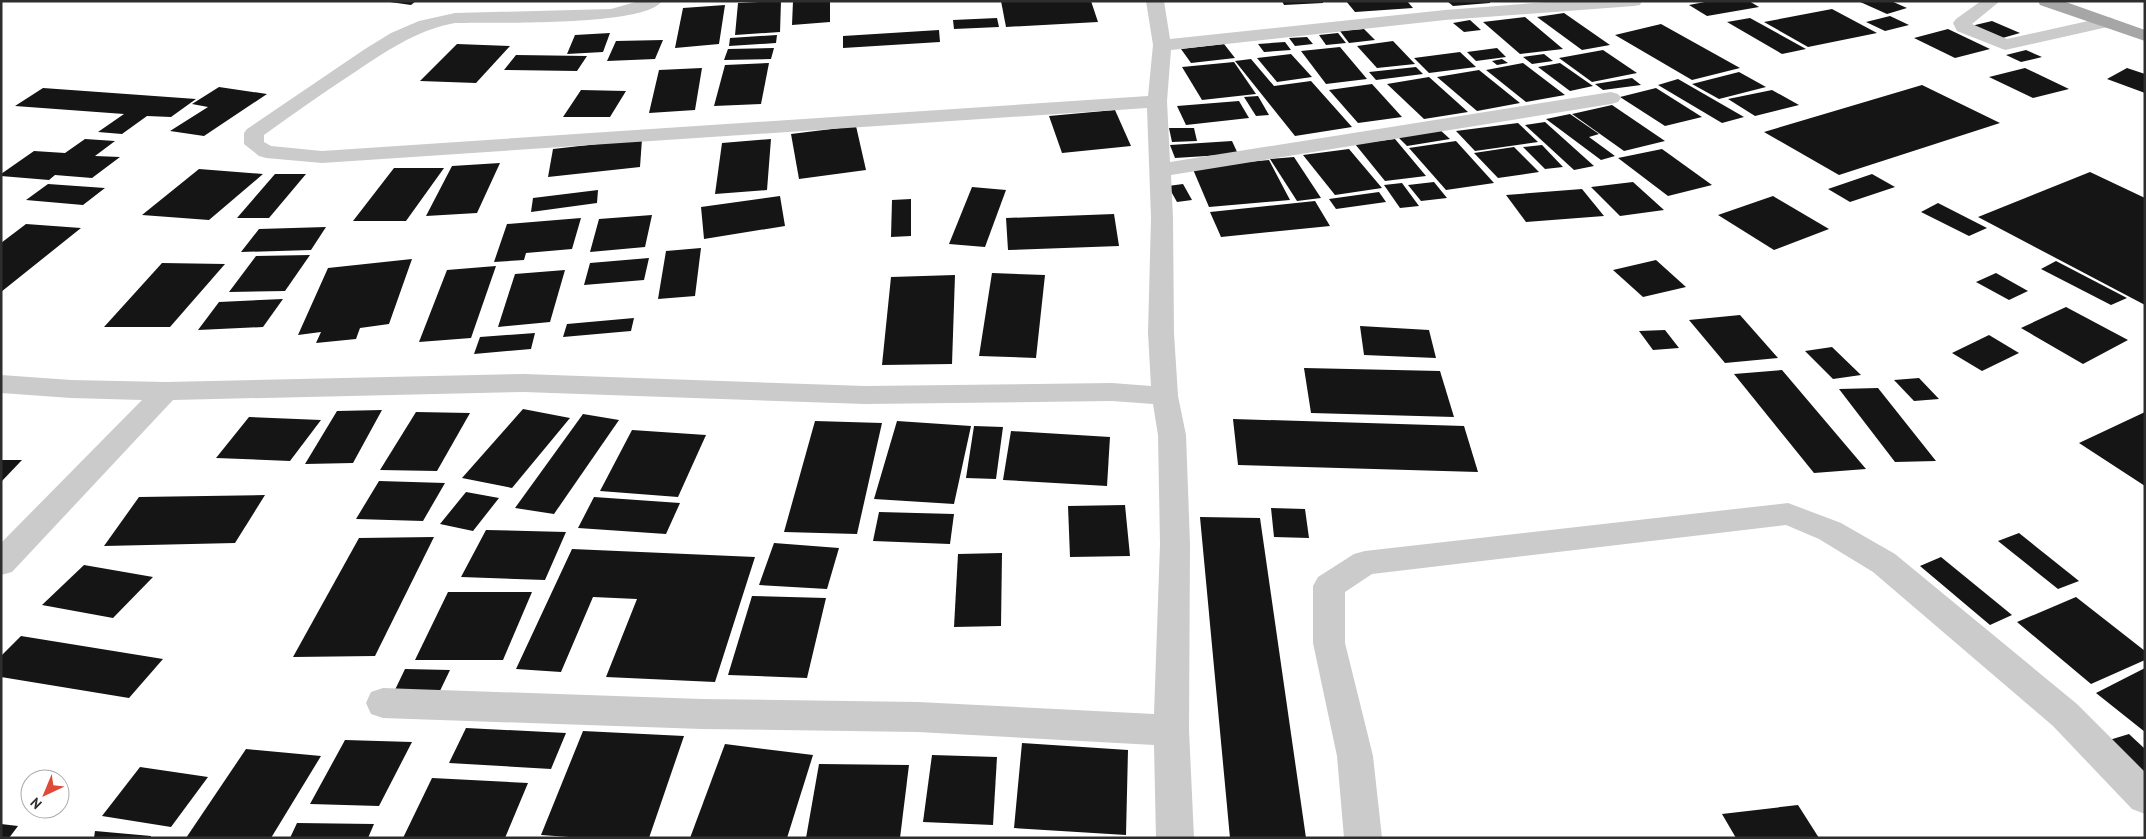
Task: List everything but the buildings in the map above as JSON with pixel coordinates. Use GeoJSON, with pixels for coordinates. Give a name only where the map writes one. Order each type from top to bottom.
{"type":"FeatureCollection","features":[{"type":"Feature","properties":{"kind":"main road"},"geometry":{"type":"LineString","coordinates":[[2046,1],[2145,36]]}},
{"type":"Feature","properties":{"kind":"main road"},"geometry":{"type":"LineString","coordinates":[[2083,1],[2145,22]]}},
{"type":"Feature","properties":{"kind":"street"},"geometry":{"type":"LineString","coordinates":[[654,1],[636,9],[611,14],[436,20],[391,40],[254,133],[254,144],[266,152],[322,157],[1157,101]]}},
{"type":"Feature","properties":{"kind":"street"},"geometry":{"type":"LineString","coordinates":[[1155,1],[1162,45],[1157,101],[1162,218],[1160,333],[1164,396],[1172,435],[1175,544],[1171,730],[1175,838]]}},
{"type":"Feature","properties":{"kind":"street"},"geometry":{"type":"LineString","coordinates":[[1433,1],[1445,16]]}},
{"type":"Feature","properties":{"kind":"street"},"geometry":{"type":"LineString","coordinates":[[1162,45],[1445,16],[1634,1]]}},
{"type":"Feature","properties":{"kind":"street"},"geometry":{"type":"LineString","coordinates":[[1992,1],[1962,23],[1963,27],[2005,45],[2106,22]]}},
{"type":"Feature","properties":{"kind":"street"},"geometry":{"type":"LineString","coordinates":[[1159,170],[1611,98]]}},
{"type":"Feature","properties":{"kind":"street"},"geometry":{"type":"LineString","coordinates":[[1,384],[71,389],[166,391],[524,383],[866,395],[1112,392],[1164,396]]}},
{"type":"Feature","properties":{"kind":"street"},"geometry":{"type":"LineString","coordinates":[[1,563],[166,391]]}},
{"type":"Feature","properties":{"kind":"street"},"geometry":{"type":"LineString","coordinates":[[1363,838],[1355,756],[1329,643],[1329,586],[1365,563],[1788,514],[1830,531],[1884,563],[2065,715],[2145,797]]}},
{"type":"Feature","properties":{"kind":"street"},"geometry":{"type":"LineString","coordinates":[[383,703],[702,714],[918,717],[1171,730]]}}]}
